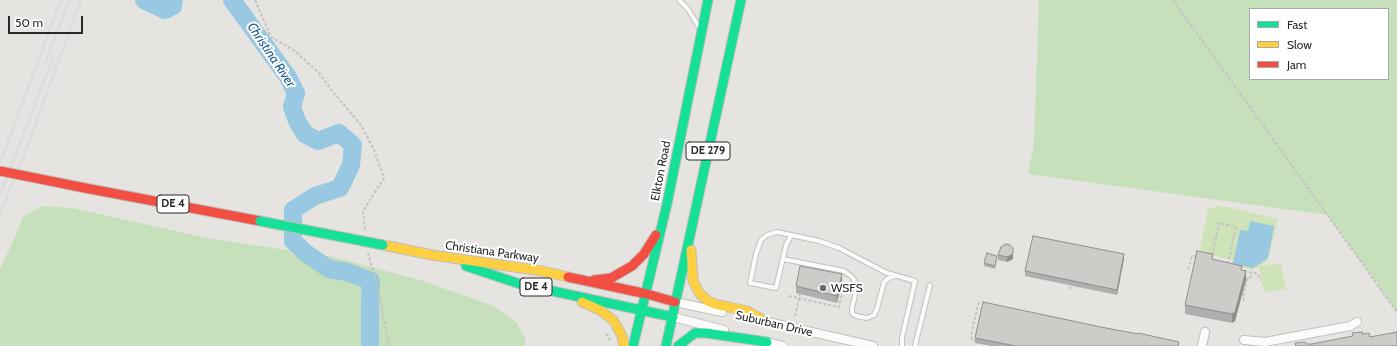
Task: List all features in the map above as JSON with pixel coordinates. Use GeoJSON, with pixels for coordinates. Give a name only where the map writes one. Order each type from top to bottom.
{"type":"FeatureCollection","features":[{"type":"Feature","properties":{"kind":"main road","name":"Elkton Road"},"geometry":{"type":"LineString","coordinates":[[633,346],[647,294],[708,0]]}},
{"type":"Feature","properties":{"kind":"main road","name":"DE 279"},"geometry":{"type":"LineString","coordinates":[[675,302],[741,0]]}},
{"type":"Feature","properties":{"kind":"main road","name":"DE 4"},"geometry":{"type":"LineString","coordinates":[[0,171],[432,255]]}},
{"type":"Feature","properties":{"kind":"main road"},"geometry":{"type":"LineString","coordinates":[[588,281],[611,278],[632,266],[644,254],[661,226]]}},
{"type":"Feature","properties":{"kind":"main road"},"geometry":{"type":"LineString","coordinates":[[689,237],[693,281],[700,294],[708,301],[715,304],[747,311],[767,322]]}},
{"type":"Feature","properties":{"kind":"main road","name":"Christiana Parkway"},"geometry":{"type":"LineString","coordinates":[[432,255],[542,271],[647,294],[675,302]]}},
{"type":"Feature","properties":{"kind":"main road","name":"Christiana Parkway"},"geometry":{"type":"LineString","coordinates":[[432,255],[520,284],[673,317]]}},
{"type":"Feature","properties":{"kind":"main road"},"geometry":{"type":"LineString","coordinates":[[552,291],[589,305],[614,321],[622,336],[624,346]]}},
{"type":"Feature","properties":{"kind":"main road"},"geometry":{"type":"LineString","coordinates":[[666,346],[675,302]]}},
{"type":"Feature","properties":{"kind":"main road"},"geometry":{"type":"LineString","coordinates":[[678,346],[682,341],[695,333],[706,333],[768,342]]}},
{"type":"Feature","properties":{"kind":"street","name":"Suburban Drive"},"geometry":{"type":"LineString","coordinates":[[675,302],[873,346]]}},
{"type":"Feature","properties":{"kind":"street","name":"Suburban Drive"},"geometry":{"type":"LineString","coordinates":[[673,317],[783,346]]}},
{"type":"Feature","properties":{"kind":"street"},"geometry":{"type":"LineString","coordinates":[[1244,340],[1265,342],[1350,326],[1357,322]]}},
{"type":"Feature","properties":{"kind":"street"},"geometry":{"type":"LineString","coordinates":[[1202,346],[1205,332]]}},
{"type":"Feature","properties":{"kind":"lane"},"geometry":{"type":"LineString","coordinates":[[680,0],[688,9],[701,31]]}},
{"type":"Feature","properties":{"kind":"lane"},"geometry":{"type":"LineString","coordinates":[[791,236],[786,245],[776,288],[750,283],[756,254],[761,240],[767,234],[776,232],[819,241],[839,248],[887,273],[915,281],[902,338],[902,346]]}},
{"type":"Feature","properties":{"kind":"lane"},"geometry":{"type":"LineString","coordinates":[[783,259],[844,271],[852,276],[856,283],[852,313],[856,316],[867,318],[874,315],[877,309],[884,282],[888,278],[896,276]]}},
{"type":"Feature","properties":{"kind":"lane"},"geometry":{"type":"LineString","coordinates":[[915,346],[930,285]]}},
{"type":"Feature","properties":{"kind":"path"},"geometry":{"type":"LineString","coordinates":[[256,0],[271,37],[295,51],[319,73],[361,125],[374,150],[384,178],[363,211],[365,234]]}},
{"type":"Feature","properties":{"kind":"path"},"geometry":{"type":"LineString","coordinates":[[1173,0],[1397,312]]}},
{"type":"Feature","properties":{"kind":"path"},"geometry":{"type":"LineString","coordinates":[[1211,259],[1219,223],[1236,227],[1227,268]]}},
{"type":"Feature","properties":{"kind":"path"},"geometry":{"type":"LineString","coordinates":[[367,249],[378,289],[389,346]]}},
{"type":"Feature","properties":{"kind":"path"},"geometry":{"type":"LineString","coordinates":[[1188,269],[1192,256],[1200,257]]}},
{"type":"Feature","properties":{"kind":"path"},"geometry":{"type":"LineString","coordinates":[[1222,262],[1228,263]]}},
{"type":"Feature","properties":{"kind":"path"},"geometry":{"type":"LineString","coordinates":[[1239,270],[1258,274],[1261,280]]}},
{"type":"Feature","properties":{"kind":"path"},"geometry":{"type":"LineString","coordinates":[[1244,301],[1243,298],[1247,278],[1244,277],[1245,271]]}},
{"type":"Feature","properties":{"kind":"path"},"geometry":{"type":"LineString","coordinates":[[1247,278],[1250,279],[1252,272]]}},
{"type":"Feature","properties":{"kind":"path"},"geometry":{"type":"LineString","coordinates":[[1070,289],[1072,282]]}},
{"type":"Feature","properties":{"kind":"path"},"geometry":{"type":"LineString","coordinates":[[789,296],[839,307],[842,294],[839,293]]}},
{"type":"Feature","properties":{"kind":"path"},"geometry":{"type":"LineString","coordinates":[[795,316],[800,294]]}},
{"type":"Feature","properties":{"kind":"path"},"geometry":{"type":"LineString","coordinates":[[976,341],[972,340],[971,335],[979,301]]}},
{"type":"Feature","properties":{"kind":"green space"},"geometry":{"type":"Polygon","coordinates":[[[1039,0],[1397,0],[1397,312],[1328,215],[1028,174],[1034,143],[1039,0]]]}},
{"type":"Feature","properties":{"kind":"green space"},"geometry":{"type":"Polygon","coordinates":[[[42,206],[72,208],[207,238],[333,257],[420,280],[494,306],[517,323],[526,341],[524,346],[0,346],[0,270],[24,216],[42,206]]]}},
{"type":"Feature","properties":{"kind":"green space"},"geometry":{"type":"Polygon","coordinates":[[[1217,206],[1278,219],[1268,260],[1253,270],[1231,265],[1232,260],[1199,253],[1208,209],[1217,206]]]}},
{"type":"Feature","properties":{"kind":"green space"},"geometry":{"type":"Polygon","coordinates":[[[1281,263],[1286,289],[1264,292],[1259,266],[1281,263]]]}},
{"type":"Feature","properties":{"kind":"water"},"geometry":{"type":"Polygon","coordinates":[[[1250,221],[1274,226],[1268,258],[1253,268],[1233,264],[1240,230],[1248,231],[1250,221]]]}},
{"type":"Feature","properties":{"kind":"building"},"geometry":{"type":"Polygon","coordinates":[[[1033,236],[1124,254],[1117,290],[1025,271],[1033,236]]]}},
{"type":"Feature","properties":{"kind":"building"},"geometry":{"type":"Polygon","coordinates":[[[1006,244],[1013,248],[1013,254],[1007,257],[998,255],[1001,247],[1006,244]]]}},
{"type":"Feature","properties":{"kind":"building"},"geometry":{"type":"Polygon","coordinates":[[[1197,251],[1213,254],[1212,259],[1242,266],[1241,270],[1246,271],[1235,312],[1232,314],[1185,305],[1197,251]]]}},
{"type":"Feature","properties":{"kind":"building"},"geometry":{"type":"Polygon","coordinates":[[[987,253],[997,256],[995,266],[984,263],[987,253]]]}},
{"type":"Feature","properties":{"kind":"building"},"geometry":{"type":"Polygon","coordinates":[[[800,266],[842,274],[837,296],[796,286],[800,266]]]}},
{"type":"Feature","properties":{"kind":"building"},"geometry":{"type":"Polygon","coordinates":[[[983,302],[1179,342],[1178,346],[1016,346],[975,338],[983,302]]]}},
{"type":"Feature","properties":{"kind":"building"},"geometry":{"type":"Polygon","coordinates":[[[1397,332],[1397,346],[1296,346],[1295,343],[1305,342],[1307,344],[1312,344],[1353,336],[1352,333],[1369,333],[1370,337],[1397,332]]]}},
{"type":"Feature","properties":{"kind":"waterway","name":"Christina River"},"geometry":{"type":"LineString","coordinates":[[144,0],[165,10],[173,6],[174,0]]}},
{"type":"Feature","properties":{"kind":"waterway","name":"Christina River"},"geometry":{"type":"LineString","coordinates":[[232,0],[288,77],[296,93],[292,107],[297,121],[305,134],[318,141],[339,133],[353,145],[351,165],[340,188],[315,196],[293,210],[293,241],[307,254],[329,269],[347,272],[371,281],[370,346]]}},
{"type":"Feature","properties":{"kind":"railway"},"geometry":{"type":"LineString","coordinates":[[0,163],[61,0]]}},
{"type":"Feature","properties":{"kind":"railway"},"geometry":{"type":"LineString","coordinates":[[45,64],[69,0]]}},
{"type":"Feature","properties":{"kind":"railway"},"geometry":{"type":"LineString","coordinates":[[0,213],[23,158],[81,0]]}},
{"type":"Feature","properties":{"kind":"railway"},"geometry":{"type":"LineString","coordinates":[[0,195],[53,58]]}},
{"type":"Feature","properties":{"kind":"traffic: fast"},"geometry":{"type":"LineString","coordinates":[[633,346],[667,204],[708,0]]}},
{"type":"Feature","properties":{"kind":"traffic: fast"},"geometry":{"type":"LineString","coordinates":[[666,346],[741,0]]}},
{"type":"Feature","properties":{"kind":"traffic: fast"},"geometry":{"type":"LineString","coordinates":[[260,221],[383,245]]}},
{"type":"Feature","properties":{"kind":"traffic: fast"},"geometry":{"type":"LineString","coordinates":[[466,266],[520,284],[673,317]]}},
{"type":"Feature","properties":{"kind":"traffic: fast"},"geometry":{"type":"LineString","coordinates":[[678,346],[695,333],[706,333],[767,342]]}},
{"type":"Feature","properties":{"kind":"traffic: slow"},"geometry":{"type":"LineString","coordinates":[[383,245],[432,255],[542,271],[568,277]]}},
{"type":"Feature","properties":{"kind":"traffic: slow"},"geometry":{"type":"LineString","coordinates":[[691,250],[693,281],[700,294],[708,301],[715,304],[747,311],[767,322]]}},
{"type":"Feature","properties":{"kind":"traffic: slow"},"geometry":{"type":"LineString","coordinates":[[582,302],[600,310],[614,321],[622,336],[624,346]]}},
{"type":"Feature","properties":{"kind":"traffic: jam"},"geometry":{"type":"LineString","coordinates":[[0,171],[85,188]]}},
{"type":"Feature","properties":{"kind":"traffic: jam"},"geometry":{"type":"LineString","coordinates":[[85,188],[260,221]]}},
{"type":"Feature","properties":{"kind":"traffic: jam"},"geometry":{"type":"LineString","coordinates":[[594,280],[611,278],[632,266],[644,254],[656,235]]}},
{"type":"Feature","properties":{"kind":"traffic: jam"},"geometry":{"type":"LineString","coordinates":[[568,277],[647,294],[675,302]]}},
{"type":"Feature","properties":{"kind":"place","name":"WSFS"},"geometry":{"type":"Point","coordinates":[823,288]}}]}
